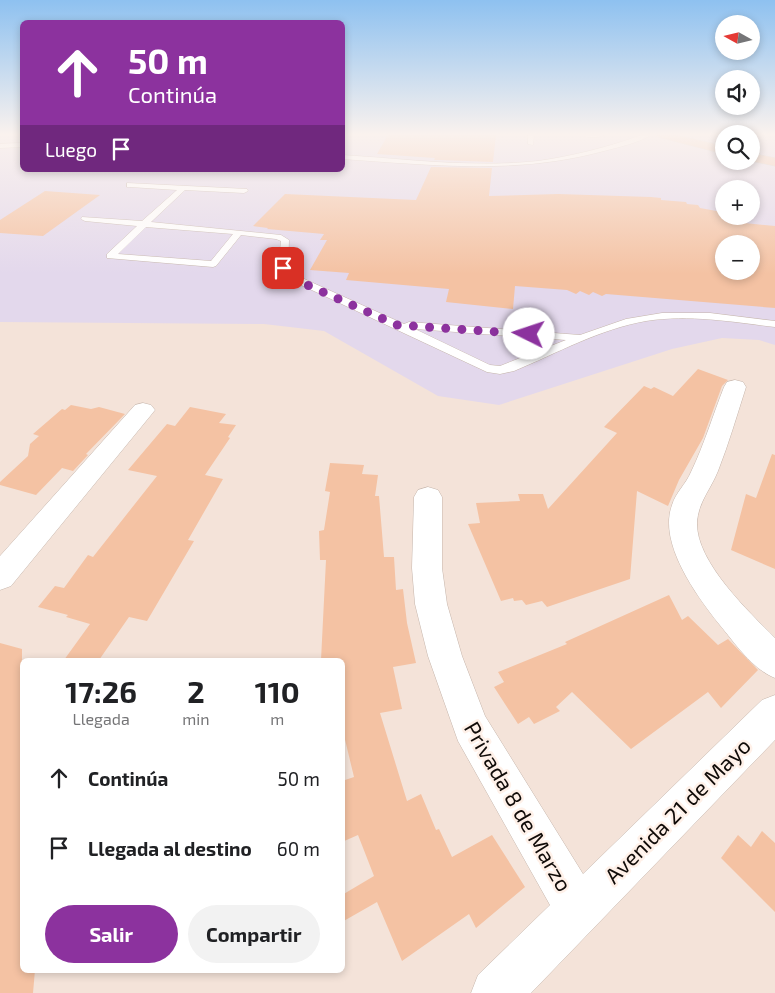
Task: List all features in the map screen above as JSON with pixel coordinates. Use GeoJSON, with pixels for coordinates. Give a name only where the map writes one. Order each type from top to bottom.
{"type":"FeatureCollection","features":[{"type":"Feature","properties":{"kind":"street"},"geometry":{"type":"LineString","coordinates":[[735,387],[704,474],[684,507],[682,530],[688,552],[706,582],[749,636],[775,662]]}},
{"type":"Feature","properties":{"kind":"street"},"geometry":{"type":"LineString","coordinates":[[0,577],[143,410]]}},
{"type":"Feature","properties":{"kind":"street","name":"Privada 8 de Marzo"},"geometry":{"type":"LineString","coordinates":[[428,497],[427,568],[431,604],[445,656],[471,728],[578,909]]}},
{"type":"Feature","properties":{"kind":"street","name":"Avenida 21 de Mayo"},"geometry":{"type":"LineString","coordinates":[[496,993],[775,713]]}},
{"type":"Feature","properties":{"kind":"lane"},"geometry":{"type":"LineString","coordinates":[[130,185],[244,191]]}},
{"type":"Feature","properties":{"kind":"lane"},"geometry":{"type":"LineString","coordinates":[[183,188],[110,256],[213,264],[239,232]]}},
{"type":"Feature","properties":{"kind":"lane"},"geometry":{"type":"LineString","coordinates":[[85,219],[278,237],[285,240],[283,268],[287,276],[487,368],[500,370],[510,368],[614,327],[646,318],[687,315],[775,324]]}},
{"type":"Feature","properties":{"kind":"lane"},"geometry":{"type":"LineString","coordinates":[[397,325],[585,338]]}},
{"type":"Feature","properties":{"kind":"shaded area"},"geometry":{"type":"Polygon","coordinates":[[[0,181],[715,181],[715,225],[760,225],[760,181],[775,181],[775,345],[759,340],[722,338],[672,349],[499,405],[438,396],[324,331],[264,324],[0,322],[0,181]]]}},
{"type":"Feature","properties":{"kind":"building"},"geometry":{"type":"Polygon","coordinates":[[[424,181],[491,181],[489,196],[558,194],[661,198],[661,200],[686,202],[687,204],[698,205],[700,208],[715,211],[715,225],[775,226],[775,308],[606,294],[602,296],[593,292],[589,295],[580,291],[576,294],[567,290],[515,286],[513,309],[446,302],[449,289],[346,280],[349,273],[310,270],[327,240],[320,240],[324,234],[253,226],[285,194],[416,200],[424,181]]]}},
{"type":"Feature","properties":{"kind":"building"},"geometry":{"type":"Polygon","coordinates":[[[45,191],[100,195],[43,236],[0,233],[0,220],[45,191]]]}},
{"type":"Feature","properties":{"kind":"building"},"geometry":{"type":"Polygon","coordinates":[[[698,369],[728,380],[722,386],[703,438],[679,480],[668,506],[637,491],[630,579],[547,607],[542,601],[526,605],[522,600],[514,601],[513,598],[501,601],[468,524],[480,523],[476,503],[520,501],[518,494],[543,494],[548,509],[617,433],[604,427],[644,386],[651,389],[654,387],[673,396],[698,369]]]}},
{"type":"Feature","properties":{"kind":"building"},"geometry":{"type":"Polygon","coordinates":[[[71,405],[91,409],[99,407],[125,414],[86,454],[88,455],[73,471],[62,468],[36,495],[0,485],[0,482],[28,456],[30,444],[39,436],[33,434],[62,409],[65,410],[71,405]]]}},
{"type":"Feature","properties":{"kind":"building"},"geometry":{"type":"Polygon","coordinates":[[[190,407],[226,414],[219,423],[236,425],[228,437],[230,438],[205,475],[223,479],[188,540],[194,541],[147,621],[129,617],[100,658],[65,658],[90,624],[66,617],[68,615],[38,607],[55,586],[64,588],[88,555],[93,557],[157,476],[128,470],[167,424],[175,426],[190,407]]]}},
{"type":"Feature","properties":{"kind":"building"},"geometry":{"type":"Polygon","coordinates":[[[772,454],[775,455],[775,569],[731,550],[746,494],[756,498],[772,454]]]}},
{"type":"Feature","properties":{"kind":"building"},"geometry":{"type":"Polygon","coordinates":[[[330,463],[364,465],[362,474],[378,475],[375,496],[379,496],[384,557],[394,557],[396,590],[403,589],[407,623],[416,663],[393,667],[402,709],[380,713],[407,801],[421,794],[436,830],[439,829],[452,857],[492,835],[525,887],[476,928],[469,914],[402,961],[377,902],[345,920],[345,893],[374,876],[358,835],[345,841],[345,780],[354,777],[345,740],[345,658],[321,658],[326,560],[320,560],[319,531],[324,530],[330,492],[325,491],[330,463]]]}},
{"type":"Feature","properties":{"kind":"building"},"geometry":{"type":"Polygon","coordinates":[[[669,595],[682,620],[688,616],[718,645],[728,639],[758,670],[721,708],[708,692],[631,749],[572,692],[556,707],[560,711],[534,724],[529,717],[518,724],[494,687],[504,682],[498,672],[567,644],[565,642],[669,595]]]}},
{"type":"Feature","properties":{"kind":"building"},"geometry":{"type":"Polygon","coordinates":[[[0,643],[22,649],[22,658],[20,658],[20,973],[35,973],[33,993],[0,993],[0,643]]]}},
{"type":"Feature","properties":{"kind":"building"},"geometry":{"type":"Polygon","coordinates":[[[762,831],[775,843],[775,912],[721,858],[738,835],[751,847],[762,831]]]}},
{"type":"Feature","properties":{"kind":"route"},"geometry":{"type":"LineString","coordinates":[[283,268],[287,276],[397,325],[529,334]]}}]}
